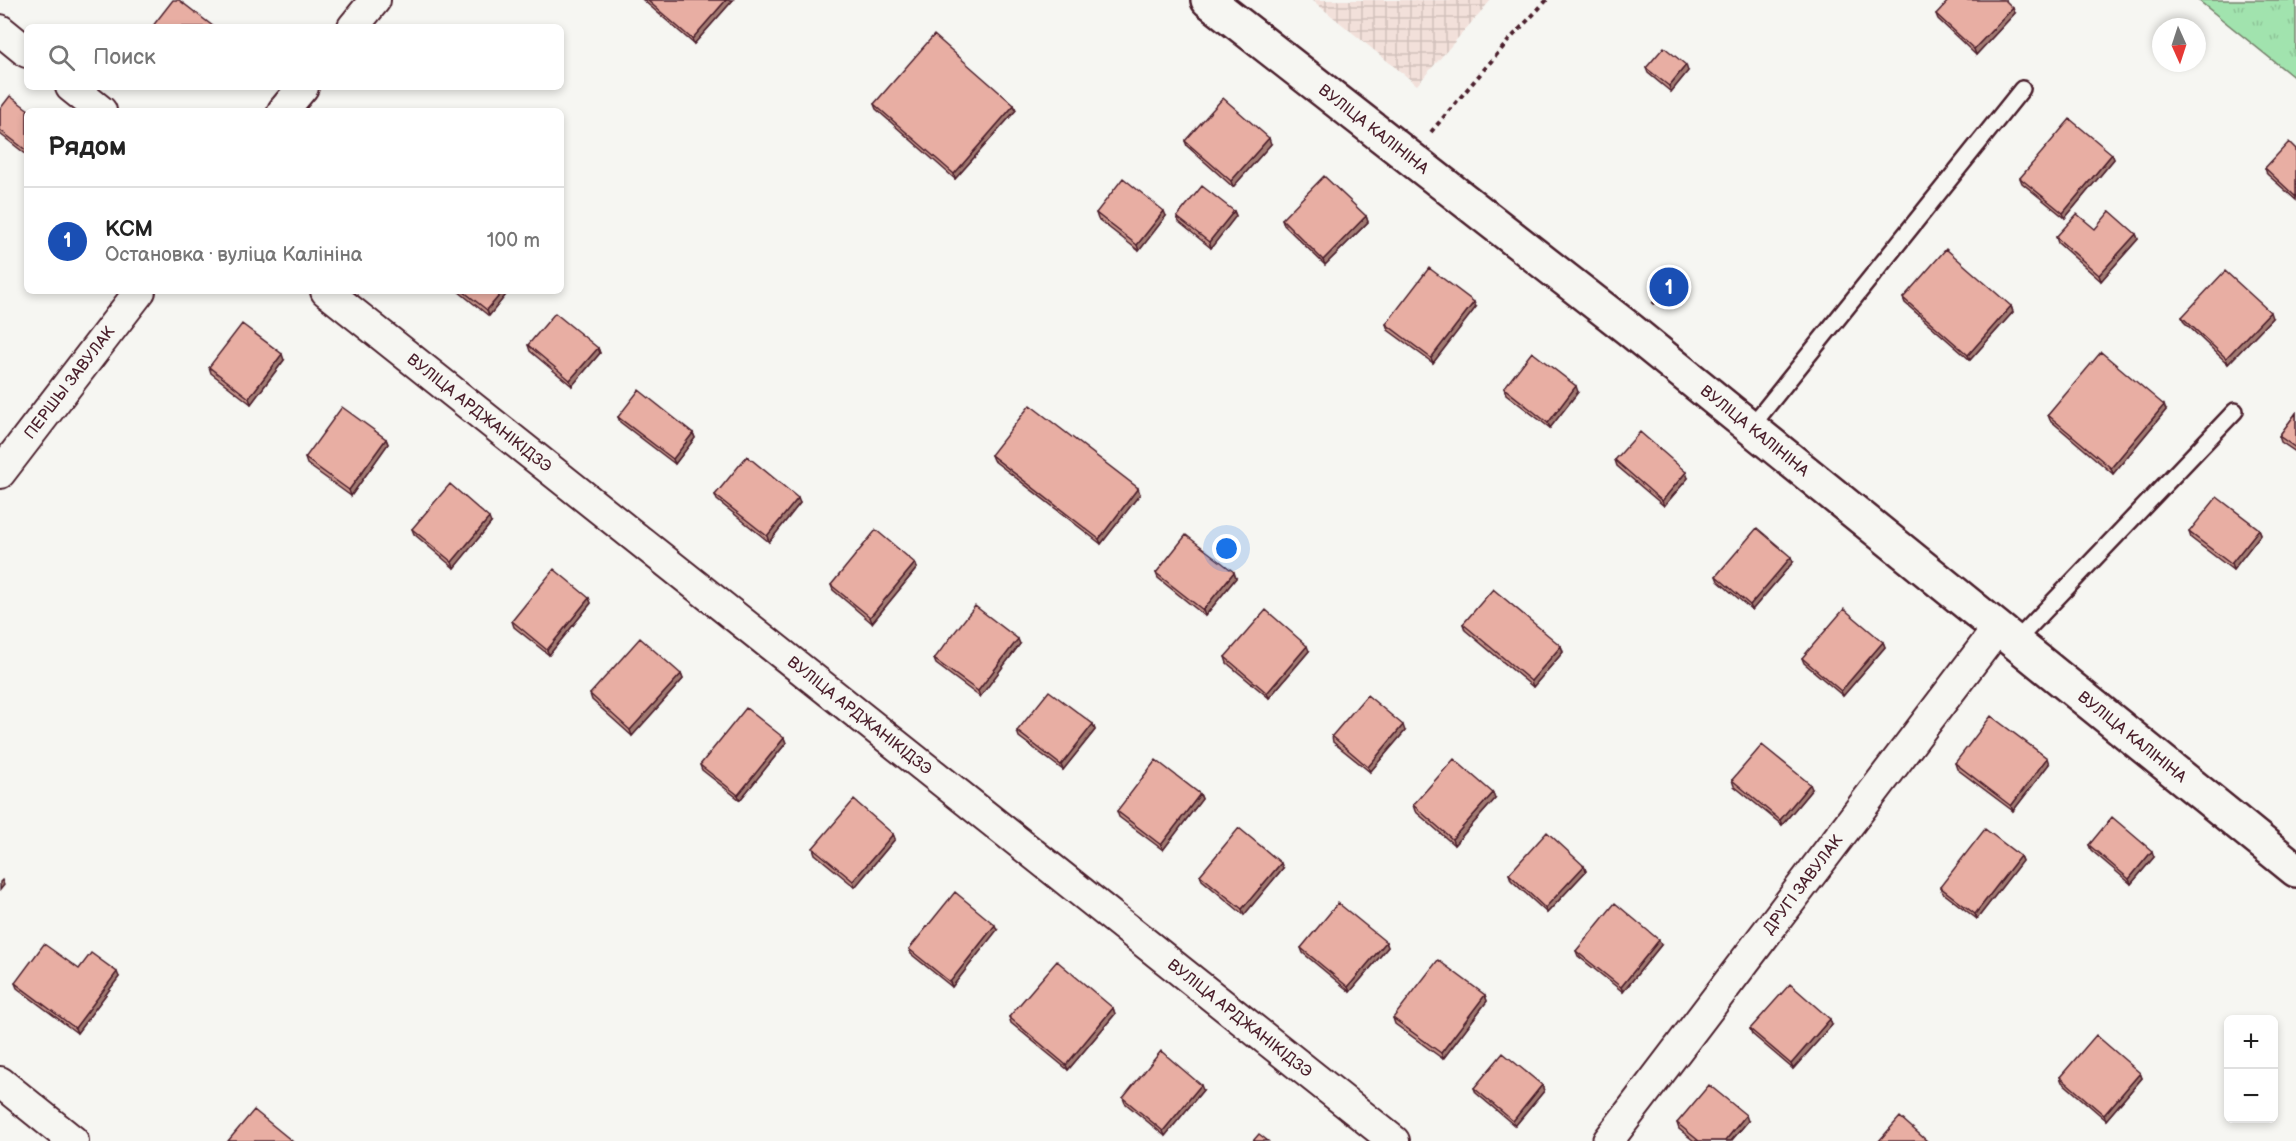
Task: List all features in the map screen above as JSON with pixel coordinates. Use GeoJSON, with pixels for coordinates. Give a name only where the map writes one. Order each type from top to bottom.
{"type":"FeatureCollection","features":[{"type":"Feature","properties":{"kind":"street"},"geometry":{"type":"LineString","coordinates":[[355,24],[375,0]]}},
{"type":"Feature","properties":{"kind":"street","name":"ВУЛІЦА КАЛІНІНА"},"geometry":{"type":"LineString","coordinates":[[1208,0],[1629,329],[2296,870]]}},
{"type":"Feature","properties":{"kind":"street"},"geometry":{"type":"LineString","coordinates":[[0,30],[24,50]]}},
{"type":"Feature","properties":{"kind":"street"},"geometry":{"type":"LineString","coordinates":[[75,90],[97,108]]}},
{"type":"Feature","properties":{"kind":"street"},"geometry":{"type":"LineString","coordinates":[[286,108],[300,90]]}},
{"type":"Feature","properties":{"kind":"street","name":"ПЕРШЫ ЗАВУЛАК"},"geometry":{"type":"LineString","coordinates":[[0,473],[138,294]]}},
{"type":"Feature","properties":{"kind":"street","name":"ВУЛІЦА АРДЖАНІКІДЗЭ"},"geometry":{"type":"LineString","coordinates":[[330,294],[1394,1141]]}},
{"type":"Feature","properties":{"kind":"street","name":"ДРУГІ ЗАВУЛАК"},"geometry":{"type":"LineString","coordinates":[[1608,1141],[2006,635]]}},
{"type":"Feature","properties":{"kind":"street"},"geometry":{"type":"LineString","coordinates":[[0,1082],[73,1141]]}},
{"type":"Feature","properties":{"kind":"lane"},"geometry":{"type":"LineString","coordinates":[[1750,428],[2022,89]]}},
{"type":"Feature","properties":{"kind":"lane"},"geometry":{"type":"LineString","coordinates":[[2006,635],[2235,411]]}},
{"type":"Feature","properties":{"kind":"path"},"geometry":{"type":"LineString","coordinates":[[1409,158],[1510,39],[1547,0]]}},
{"type":"Feature","properties":{"kind":"shaded area"},"geometry":{"type":"Polygon","coordinates":[[[1312,0],[1491,0],[1417,85],[1312,0]]]}},
{"type":"Feature","properties":{"kind":"green space"},"geometry":{"type":"Polygon","coordinates":[[[2198,0],[2296,0],[2296,79],[2198,0]]]}},
{"type":"Feature","properties":{"kind":"building"},"geometry":{"type":"Polygon","coordinates":[[[173,0],[179,0],[210,24],[154,24],[173,0]]]}},
{"type":"Feature","properties":{"kind":"building"},"geometry":{"type":"Polygon","coordinates":[[[647,0],[726,0],[692,39],[647,0]]]}},
{"type":"Feature","properties":{"kind":"building"},"geometry":{"type":"Polygon","coordinates":[[[1949,0],[2005,0],[2013,8],[1974,49],[1936,14],[1949,0]]]}},
{"type":"Feature","properties":{"kind":"building"},"geometry":{"type":"Polygon","coordinates":[[[934,35],[1014,105],[954,174],[874,104],[934,35]]]}},
{"type":"Feature","properties":{"kind":"building"},"geometry":{"type":"Polygon","coordinates":[[[1664,47],[1686,65],[1669,86],[1646,68],[1664,47]]]}},
{"type":"Feature","properties":{"kind":"building"},"geometry":{"type":"Polygon","coordinates":[[[10,96],[26,108],[24,108],[24,149],[0,130],[0,109],[10,96]]]}},
{"type":"Feature","properties":{"kind":"building"},"geometry":{"type":"Polygon","coordinates":[[[1223,98],[1269,138],[1231,181],[1185,141],[1223,98]]]}},
{"type":"Feature","properties":{"kind":"building"},"geometry":{"type":"Polygon","coordinates":[[[2070,119],[2112,154],[2063,213],[2020,178],[2070,119]]]}},
{"type":"Feature","properties":{"kind":"building"},"geometry":{"type":"Polygon","coordinates":[[[2289,142],[2296,149],[2296,197],[2265,168],[2289,142]]]}},
{"type":"Feature","properties":{"kind":"building"},"geometry":{"type":"Polygon","coordinates":[[[1324,176],[1366,216],[1323,260],[1282,219],[1324,176]]]}},
{"type":"Feature","properties":{"kind":"building"},"geometry":{"type":"Polygon","coordinates":[[[1123,178],[1164,211],[1137,245],[1096,213],[1123,178]]]}},
{"type":"Feature","properties":{"kind":"building"},"geometry":{"type":"Polygon","coordinates":[[[1202,186],[1234,211],[1209,242],[1177,217],[1202,186]]]}},
{"type":"Feature","properties":{"kind":"building"},"geometry":{"type":"Polygon","coordinates":[[[2110,211],[2136,234],[2099,275],[2056,237],[2077,214],[2095,229],[2110,211]]]}},
{"type":"Feature","properties":{"kind":"building"},"geometry":{"type":"Polygon","coordinates":[[[1946,249],[2011,306],[1968,355],[1903,298],[1946,249]]]}},
{"type":"Feature","properties":{"kind":"building"},"geometry":{"type":"Polygon","coordinates":[[[1429,268],[1474,302],[1431,358],[1386,324],[1429,268]]]}},
{"type":"Feature","properties":{"kind":"building"},"geometry":{"type":"Polygon","coordinates":[[[2225,271],[2270,312],[2226,358],[2182,317],[2225,271]]]}},
{"type":"Feature","properties":{"kind":"building"},"geometry":{"type":"Polygon","coordinates":[[[467,294],[500,294],[487,310],[467,294]]]}},
{"type":"Feature","properties":{"kind":"building"},"geometry":{"type":"Polygon","coordinates":[[[555,313],[598,348],[570,380],[528,345],[555,313]]]}},
{"type":"Feature","properties":{"kind":"building"},"geometry":{"type":"Polygon","coordinates":[[[242,324],[282,354],[249,398],[209,367],[242,324]]]}},
{"type":"Feature","properties":{"kind":"building"},"geometry":{"type":"Polygon","coordinates":[[[1532,352],[1576,386],[1548,423],[1504,388],[1532,352]]]}},
{"type":"Feature","properties":{"kind":"building"},"geometry":{"type":"Polygon","coordinates":[[[2101,352],[2164,405],[2111,468],[2048,415],[2101,352]]]}},
{"type":"Feature","properties":{"kind":"building"},"geometry":{"type":"Polygon","coordinates":[[[639,390],[693,433],[673,459],[618,417],[639,390]]]}},
{"type":"Feature","properties":{"kind":"building"},"geometry":{"type":"Polygon","coordinates":[[[1030,405],[1138,488],[1099,539],[991,455],[1030,405]]]}},
{"type":"Feature","properties":{"kind":"building"},"geometry":{"type":"Polygon","coordinates":[[[342,407],[386,439],[349,490],[305,458],[342,407]]]}},
{"type":"Feature","properties":{"kind":"building"},"geometry":{"type":"Polygon","coordinates":[[[2296,413],[2296,448],[2279,436],[2296,413]]]}},
{"type":"Feature","properties":{"kind":"building"},"geometry":{"type":"Polygon","coordinates":[[[1640,432],[1686,472],[1662,501],[1615,460],[1640,432]]]}},
{"type":"Feature","properties":{"kind":"building"},"geometry":{"type":"Polygon","coordinates":[[[747,456],[798,498],[767,536],[715,495],[747,456]]]}},
{"type":"Feature","properties":{"kind":"building"},"geometry":{"type":"Polygon","coordinates":[[[450,484],[489,518],[452,562],[412,529],[450,484]]]}},
{"type":"Feature","properties":{"kind":"building"},"geometry":{"type":"Polygon","coordinates":[[[2217,497],[2259,529],[2231,564],[2189,532],[2217,497]]]}},
{"type":"Feature","properties":{"kind":"building"},"geometry":{"type":"Polygon","coordinates":[[[1757,528],[1791,557],[1750,605],[1716,576],[1757,528]]]}},
{"type":"Feature","properties":{"kind":"building"},"geometry":{"type":"Polygon","coordinates":[[[876,530],[915,563],[870,617],[831,585],[876,530]]]}},
{"type":"Feature","properties":{"kind":"building"},"geometry":{"type":"Polygon","coordinates":[[[1186,535],[1234,572],[1203,610],[1156,573],[1186,535]]]}},
{"type":"Feature","properties":{"kind":"building"},"geometry":{"type":"Polygon","coordinates":[[[554,569],[589,598],[547,650],[512,621],[554,569]]]}},
{"type":"Feature","properties":{"kind":"building"},"geometry":{"type":"Polygon","coordinates":[[[1493,589],[1561,646],[1531,681],[1463,624],[1493,589]]]}},
{"type":"Feature","properties":{"kind":"building"},"geometry":{"type":"Polygon","coordinates":[[[975,606],[1018,639],[978,691],[934,659],[975,606]]]}},
{"type":"Feature","properties":{"kind":"building"},"geometry":{"type":"Polygon","coordinates":[[[1844,609],[1883,642],[1841,691],[1802,658],[1844,609]]]}},
{"type":"Feature","properties":{"kind":"building"},"geometry":{"type":"Polygon","coordinates":[[[1266,610],[1307,646],[1267,693],[1225,657],[1266,610]]]}},
{"type":"Feature","properties":{"kind":"building"},"geometry":{"type":"Polygon","coordinates":[[[640,638],[681,674],[630,730],[590,694],[640,638]]]}},
{"type":"Feature","properties":{"kind":"building"},"geometry":{"type":"Polygon","coordinates":[[[1049,691],[1093,724],[1061,765],[1017,731],[1049,691]]]}},
{"type":"Feature","properties":{"kind":"building"},"geometry":{"type":"Polygon","coordinates":[[[1367,695],[1403,725],[1368,767],[1332,736],[1367,695]]]}},
{"type":"Feature","properties":{"kind":"building"},"geometry":{"type":"Polygon","coordinates":[[[746,708],[784,738],[738,795],[700,765],[746,708]]]}},
{"type":"Feature","properties":{"kind":"building"},"geometry":{"type":"Polygon","coordinates":[[[1991,716],[2047,758],[2011,806],[1955,763],[1991,716]]]}},
{"type":"Feature","properties":{"kind":"building"},"geometry":{"type":"Polygon","coordinates":[[[1762,745],[1810,784],[1780,820],[1732,780],[1762,745]]]}},
{"type":"Feature","properties":{"kind":"building"},"geometry":{"type":"Polygon","coordinates":[[[1454,759],[1493,793],[1452,839],[1413,805],[1454,759]]]}},
{"type":"Feature","properties":{"kind":"building"},"geometry":{"type":"Polygon","coordinates":[[[1156,760],[1200,794],[1161,845],[1117,811],[1156,760]]]}},
{"type":"Feature","properties":{"kind":"building"},"geometry":{"type":"Polygon","coordinates":[[[854,800],[893,834],[853,881],[813,848],[854,800]]]}},
{"type":"Feature","properties":{"kind":"building"},"geometry":{"type":"Polygon","coordinates":[[[2112,817],[2152,851],[2129,879],[2089,845],[2112,817]]]}},
{"type":"Feature","properties":{"kind":"building"},"geometry":{"type":"Polygon","coordinates":[[[1239,828],[1281,863],[1242,909],[1200,875],[1239,828]]]}},
{"type":"Feature","properties":{"kind":"building"},"geometry":{"type":"Polygon","coordinates":[[[1985,829],[2020,856],[1975,914],[1940,887],[1985,829]]]}},
{"type":"Feature","properties":{"kind":"building"},"geometry":{"type":"Polygon","coordinates":[[[1547,832],[1584,866],[1545,908],[1509,874],[1547,832]]]}},
{"type":"Feature","properties":{"kind":"building"},"geometry":{"type":"Polygon","coordinates":[[[955,892],[995,925],[950,982],[909,949],[955,892]]]}},
{"type":"Feature","properties":{"kind":"building"},"geometry":{"type":"Polygon","coordinates":[[[1338,903],[1386,942],[1348,987],[1301,948],[1338,903]]]}},
{"type":"Feature","properties":{"kind":"building"},"geometry":{"type":"Polygon","coordinates":[[[1615,903],[1659,940],[1621,987],[1576,951],[1615,903]]]}},
{"type":"Feature","properties":{"kind":"building"},"geometry":{"type":"Polygon","coordinates":[[[44,944],[79,969],[91,953],[117,972],[75,1028],[15,983],[44,944]]]}},
{"type":"Feature","properties":{"kind":"building"},"geometry":{"type":"Polygon","coordinates":[[[1438,960],[1485,995],[1441,1053],[1393,1018],[1438,960]]]}},
{"type":"Feature","properties":{"kind":"building"},"geometry":{"type":"Polygon","coordinates":[[[1057,961],[1113,1008],[1066,1065],[1009,1017],[1057,961]]]}},
{"type":"Feature","properties":{"kind":"building"},"geometry":{"type":"Polygon","coordinates":[[[1790,984],[1830,1019],[1791,1064],[1750,1029],[1790,984]]]}},
{"type":"Feature","properties":{"kind":"building"},"geometry":{"type":"Polygon","coordinates":[[[2096,1035],[2140,1073],[2104,1115],[2060,1077],[2096,1035]]]}},
{"type":"Feature","properties":{"kind":"building"},"geometry":{"type":"Polygon","coordinates":[[[1161,1051],[1201,1085],[1163,1131],[1123,1098],[1161,1051]]]}},
{"type":"Feature","properties":{"kind":"building"},"geometry":{"type":"Polygon","coordinates":[[[1503,1053],[1542,1085],[1513,1121],[1474,1088],[1503,1053]]]}},
{"type":"Feature","properties":{"kind":"building"},"geometry":{"type":"Polygon","coordinates":[[[1709,1085],[1746,1115],[1725,1141],[1699,1141],[1677,1123],[1709,1085]]]}},
{"type":"Feature","properties":{"kind":"building"},"geometry":{"type":"Polygon","coordinates":[[[254,1110],[292,1141],[228,1141],[254,1110]]]}},
{"type":"Feature","properties":{"kind":"building"},"geometry":{"type":"Polygon","coordinates":[[[1900,1117],[1927,1141],[1879,1141],[1900,1117]]]}},
{"type":"Feature","properties":{"kind":"building"},"geometry":{"type":"Polygon","coordinates":[[[1259,1134],[1268,1141],[1253,1141],[1259,1134]]]}},
{"type":"Feature","properties":{"kind":"place","name":"КСМ"},"geometry":{"type":"Point","coordinates":[1669,287]}}]}
